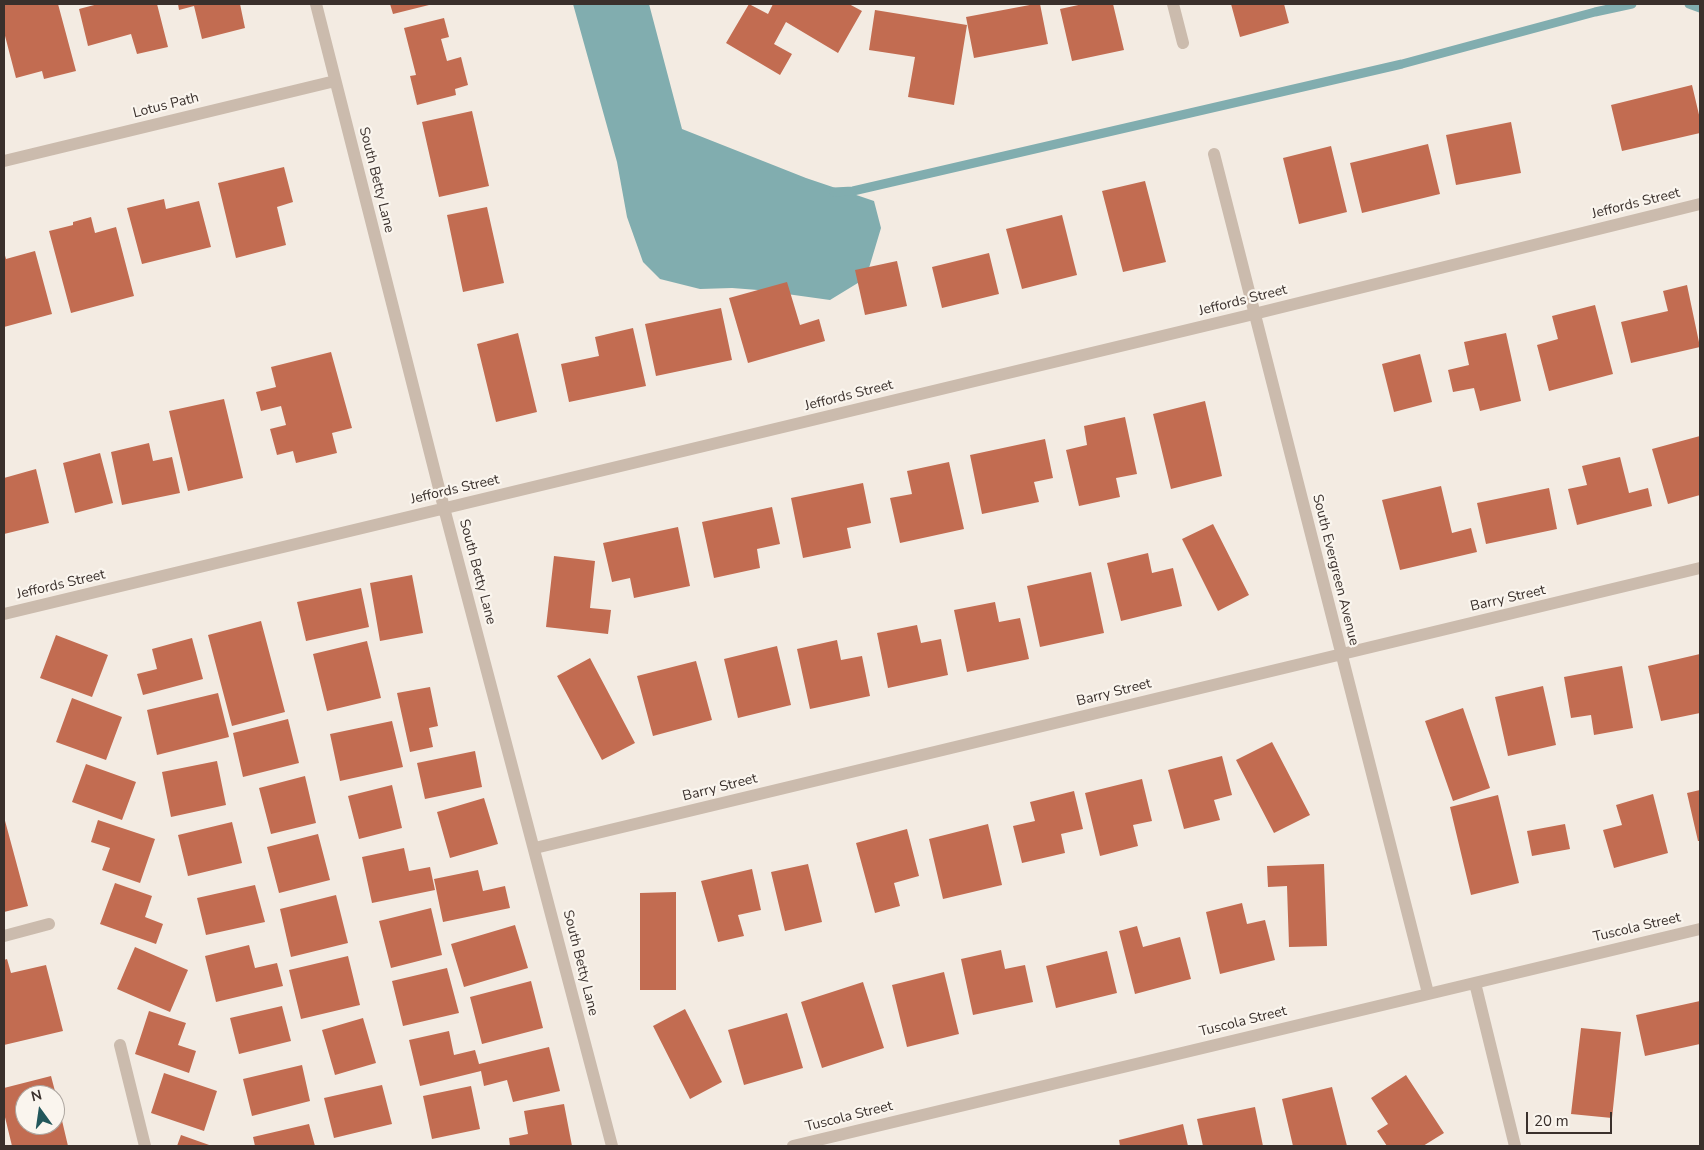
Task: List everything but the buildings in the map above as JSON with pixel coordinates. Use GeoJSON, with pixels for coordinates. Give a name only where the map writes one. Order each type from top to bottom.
{"type":"FeatureCollection","features":[{"type":"Feature","properties":{"kind":"street","name":"South Betty Lane"},"geometry":{"type":"LineString","coordinates":[[316,4],[444,508],[612,1146]]}},
{"type":"Feature","properties":{"kind":"street"},"geometry":{"type":"LineString","coordinates":[[1173,4],[1183,44]]}},
{"type":"Feature","properties":{"kind":"street","name":"Lotus Path"},"geometry":{"type":"LineString","coordinates":[[4,162],[335,81]]}},
{"type":"Feature","properties":{"kind":"street","name":"South Evergreen Avenue"},"geometry":{"type":"LineString","coordinates":[[1214,154],[1428,993]]}},
{"type":"Feature","properties":{"kind":"street","name":"Jeffords Street"},"geometry":{"type":"LineString","coordinates":[[4,614],[1254,314],[1700,204]]}},
{"type":"Feature","properties":{"kind":"street","name":"Barry Street"},"geometry":{"type":"LineString","coordinates":[[534,848],[1700,568]]}},
{"type":"Feature","properties":{"kind":"street"},"geometry":{"type":"LineString","coordinates":[[4,936],[49,924]]}},
{"type":"Feature","properties":{"kind":"street","name":"Tuscola Street"},"geometry":{"type":"LineString","coordinates":[[793,1146],[1700,928]]}},
{"type":"Feature","properties":{"kind":"street"},"geometry":{"type":"LineString","coordinates":[[1475,982],[1516,1146]]}},
{"type":"Feature","properties":{"kind":"street"},"geometry":{"type":"LineString","coordinates":[[120,1045],[145,1146]]}},
{"type":"Feature","properties":{"kind":"water"},"geometry":{"type":"Polygon","coordinates":[[[573,4],[649,4],[682,129],[806,178],[874,201],[881,228],[866,278],[830,300],[758,290],[732,288],[700,289],[660,279],[643,262],[627,217],[617,162],[573,4]]]}},
{"type":"Feature","properties":{"kind":"waterway"},"geometry":{"type":"LineString","coordinates":[[834,192],[853,191],[1402,64],[1595,12],[1632,4]]}},
{"type":"Feature","properties":{"kind":"waterway"},"geometry":{"type":"LineString","coordinates":[[1689,4],[1700,8]]}}]}
